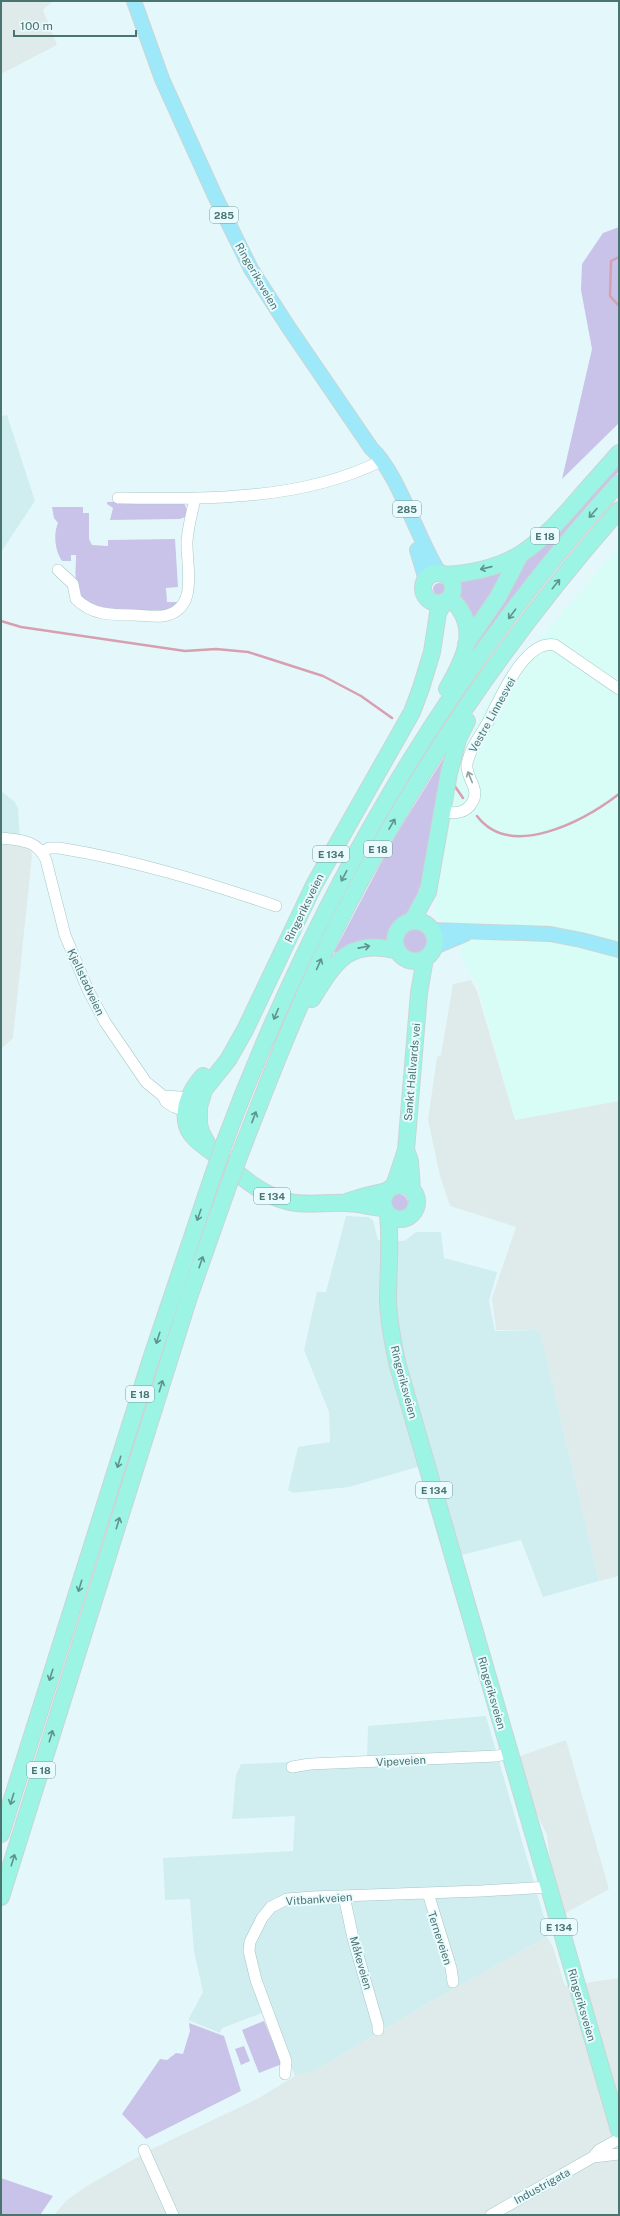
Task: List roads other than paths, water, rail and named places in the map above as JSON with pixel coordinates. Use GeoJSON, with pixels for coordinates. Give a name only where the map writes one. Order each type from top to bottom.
{"type":"FeatureCollection","features":[{"type":"Feature","properties":{"kind":"highway","name":"E 18"},"geometry":{"type":"LineString","coordinates":[[437,576],[490,568],[520,555],[539,542],[551,530],[619,454]]}},
{"type":"Feature","properties":{"kind":"highway","name":"E 18"},"geometry":{"type":"LineString","coordinates":[[1,1834],[151,1359],[212,1178],[267,1037],[321,919],[373,823],[412,757],[461,684],[523,598],[619,483]]}},
{"type":"Feature","properties":{"kind":"highway","name":"E 18"},"geometry":{"type":"LineString","coordinates":[[1,1897],[189,1297],[240,1154],[280,1050],[329,942],[364,874],[422,775],[499,660],[550,592],[619,510]]}},
{"type":"Feature","properties":{"kind":"highway","name":"E 18"},"geometry":{"type":"LineString","coordinates":[[412,757],[421,730],[451,682],[466,644],[498,597],[520,555]]}},
{"type":"Feature","properties":{"kind":"highway","name":"E 134"},"geometry":{"type":"LineString","coordinates":[[437,576],[452,583],[453,590],[441,600],[424,592],[437,576]]}},
{"type":"Feature","properties":{"kind":"highway","name":"E 18"},"geometry":{"type":"LineString","coordinates":[[441,600],[460,607],[466,618],[466,644]]}},
{"type":"Feature","properties":{"kind":"highway","name":"Ringeriksveien"},"geometry":{"type":"LineString","coordinates":[[441,600],[426,651],[428,662],[421,688],[406,724],[329,856],[245,1030],[228,1060],[191,1106],[200,1132],[212,1152],[246,1182],[277,1198],[309,1204],[345,1203],[386,1211],[391,1253],[388,1303],[391,1335],[398,1366],[619,2130]]}},
{"type":"Feature","properties":{"kind":"highway","name":"E 18"},"geometry":{"type":"LineString","coordinates":[[403,955],[395,943],[396,934],[404,924],[412,921],[428,892],[441,812],[458,740],[472,712],[493,680],[499,660]]}},
{"type":"Feature","properties":{"kind":"highway","name":"E 18"},"geometry":{"type":"LineString","coordinates":[[280,1050],[293,1038],[307,1006],[325,979],[346,955],[367,946],[382,947],[418,960],[429,952],[435,940],[430,928],[430,900],[428,892]]}},
{"type":"Feature","properties":{"kind":"highway"},"geometry":{"type":"LineString","coordinates":[[412,921],[421,921],[430,928]]}},
{"type":"Feature","properties":{"kind":"highway","name":"Sankt Hallvards vei"},"geometry":{"type":"LineString","coordinates":[[390,1189],[406,1150],[419,993],[429,952]]}},
{"type":"Feature","properties":{"kind":"highway","name":"Sankt Hallvards vei"},"geometry":{"type":"LineString","coordinates":[[403,955],[419,993]]}},
{"type":"Feature","properties":{"kind":"highway","name":"Sankt Hallvards vei"},"geometry":{"type":"LineString","coordinates":[[406,1150],[410,1161],[412,1190]]}},
{"type":"Feature","properties":{"kind":"highway","name":"E 134"},"geometry":{"type":"LineString","coordinates":[[403,1185],[412,1190],[417,1199],[417,1206],[413,1213],[404,1219],[396,1219],[386,1211],[383,1199],[390,1189],[403,1185]]}},
{"type":"Feature","properties":{"kind":"highway","name":"Ringeriksveien"},"geometry":{"type":"LineString","coordinates":[[345,1203],[390,1189]]}},
{"type":"Feature","properties":{"kind":"highway","name":"Ringeriksveien"},"geometry":{"type":"LineString","coordinates":[[391,1253],[404,1219]]}},
{"type":"Feature","properties":{"kind":"main road","name":"Ringeriksveien"},"geometry":{"type":"LineString","coordinates":[[134,1],[162,79],[248,262],[285,322],[371,448],[379,462],[419,554],[437,576]]}},
{"type":"Feature","properties":{"kind":"main road"},"geometry":{"type":"LineString","coordinates":[[430,928],[468,932],[514,931],[550,934],[582,940],[619,950]]}},
{"type":"Feature","properties":{"kind":"main road"},"geometry":{"type":"LineString","coordinates":[[429,952],[468,932]]}},
{"type":"Feature","properties":{"kind":"street"},"geometry":{"type":"LineString","coordinates":[[118,498],[195,499],[243,496],[282,491],[333,480],[379,462]]}},
{"type":"Feature","properties":{"kind":"street"},"geometry":{"type":"LineString","coordinates":[[58,570],[73,584],[76,599],[92,610],[115,615],[163,616],[174,612],[182,606],[189,590],[188,540],[195,499]]}},
{"type":"Feature","properties":{"kind":"street","name":"Vestre Linnesvei"},"geometry":{"type":"LineString","coordinates":[[441,812],[458,814],[468,807],[473,801],[475,793],[467,766],[473,746],[500,696],[522,663],[530,654],[543,645],[551,644],[562,648],[619,689]]}},
{"type":"Feature","properties":{"kind":"street"},"geometry":{"type":"LineString","coordinates":[[1,838],[32,843],[42,852],[49,848],[59,848],[155,869],[224,888],[276,906]]}},
{"type":"Feature","properties":{"kind":"street","name":"Kjellstadveien"},"geometry":{"type":"LineString","coordinates":[[42,852],[46,860],[65,935],[88,990],[114,1037],[136,1071],[146,1082],[163,1096],[191,1106]]}},
{"type":"Feature","properties":{"kind":"street","name":"Vipeveien"},"geometry":{"type":"LineString","coordinates":[[292,1767],[310,1764],[501,1756],[510,1754]]}},
{"type":"Feature","properties":{"kind":"street","name":"Vitbankveien"},"geometry":{"type":"LineString","coordinates":[[285,2074],[286,2060],[250,1964],[249,1951],[250,1942],[266,1912],[281,1901],[344,1896],[548,1887]]}},
{"type":"Feature","properties":{"kind":"street","name":"Terneveien"},"geometry":{"type":"LineString","coordinates":[[428,1893],[451,1968],[452,1982]]}},
{"type":"Feature","properties":{"kind":"street","name":"Måkeveien"},"geometry":{"type":"LineString","coordinates":[[344,1896],[378,2030]]}},
{"type":"Feature","properties":{"kind":"street","name":"Industrigata"},"geometry":{"type":"LineString","coordinates":[[491,2215],[593,2157],[599,2150],[619,2139]]}},
{"type":"Feature","properties":{"kind":"street"},"geometry":{"type":"LineString","coordinates":[[144,2150],[173,2215]]}},
{"type":"Feature","properties":{"kind":"street","name":"Industrigata"},"geometry":{"type":"LineString","coordinates":[[593,2157],[619,2154]]}},
{"type":"Feature","properties":{"kind":"waterway"},"geometry":{"type":"LineString","coordinates":[[619,257],[611,261],[610,296],[619,306]]}},
{"type":"Feature","properties":{"kind":"waterway"},"geometry":{"type":"LineString","coordinates":[[1,621],[21,627],[185,651],[216,649],[248,652],[323,676],[361,696],[392,718]]}},
{"type":"Feature","properties":{"kind":"waterway"},"geometry":{"type":"LineString","coordinates":[[454,785],[463,798]]}},
{"type":"Feature","properties":{"kind":"waterway"},"geometry":{"type":"LineString","coordinates":[[477,816],[491,829],[509,835],[528,836],[548,832],[568,824],[587,815],[619,794]]}}]}
